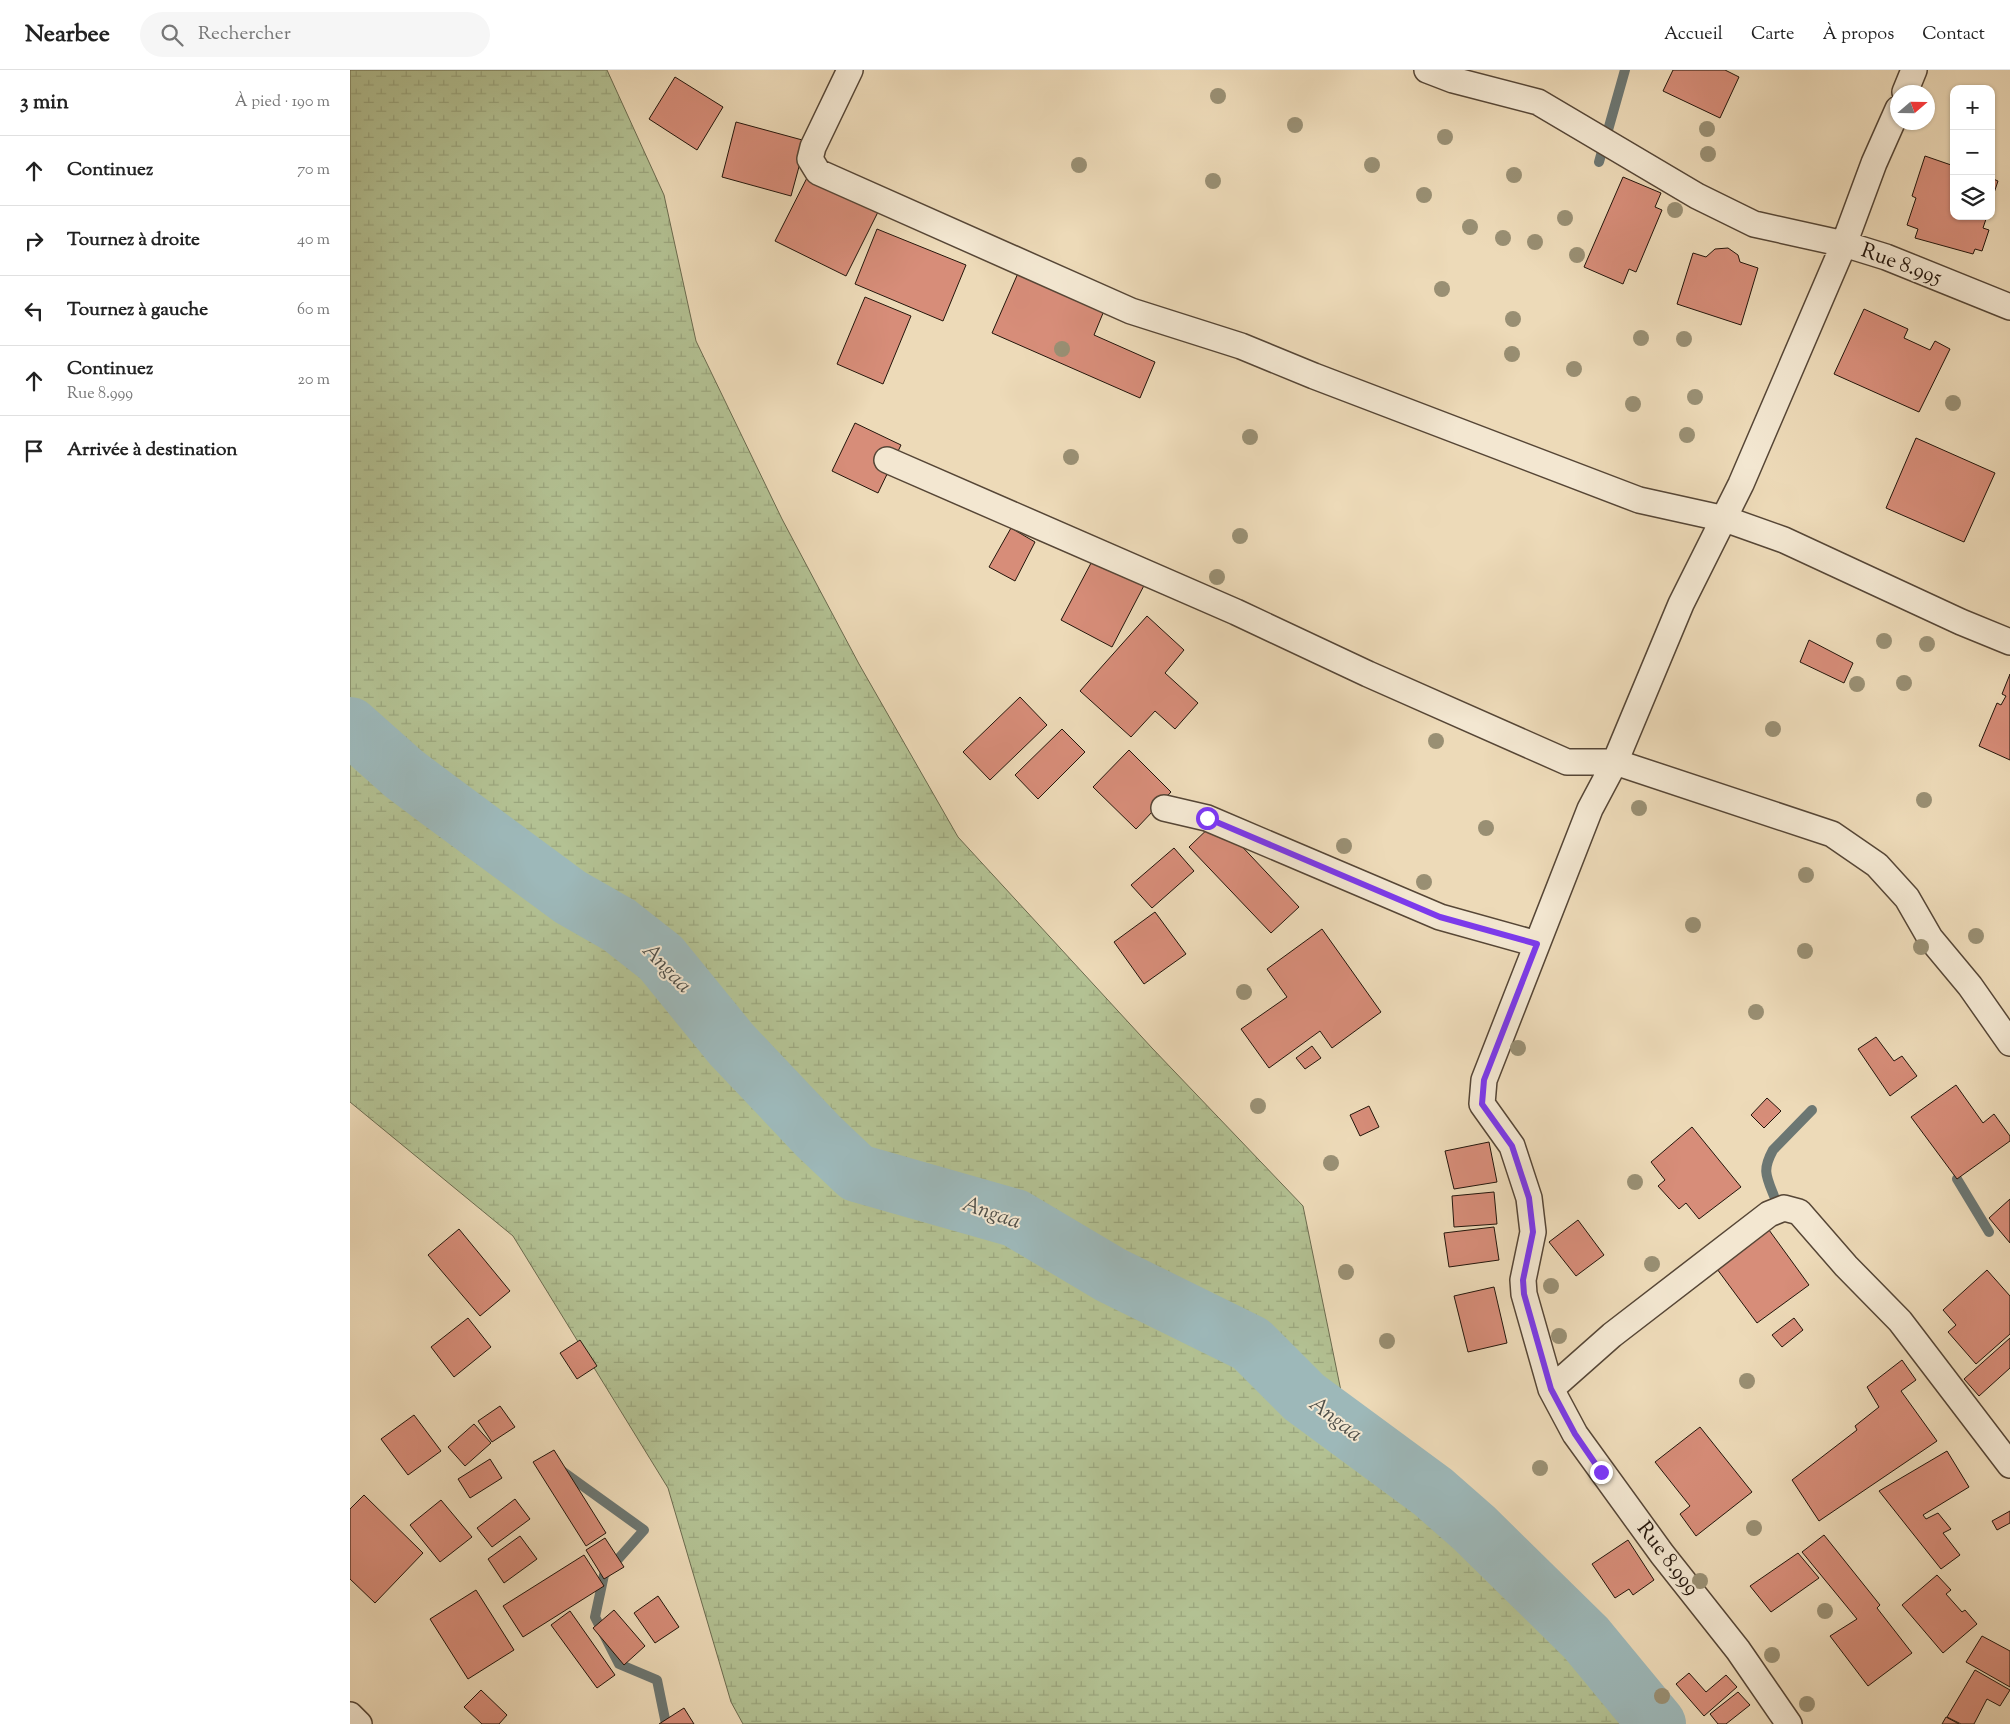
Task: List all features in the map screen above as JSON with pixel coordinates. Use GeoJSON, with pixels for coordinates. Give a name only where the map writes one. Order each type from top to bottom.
{"type":"FeatureCollection","features":[{"type":"Feature","properties":{"kind":"street"},"geometry":{"type":"LineString","coordinates":[[850,70],[813,147],[810,159],[818,172],[1131,311],[1241,346],[1314,376],[1639,500],[1725,519],[1784,540],[1961,622],[2010,642]]}},
{"type":"Feature","properties":{"kind":"street"},"geometry":{"type":"LineString","coordinates":[[1427,70],[1453,80],[1538,102],[1697,196],[1754,224],[1844,244]]}},
{"type":"Feature","properties":{"kind":"street"},"geometry":{"type":"LineString","coordinates":[[1908,85],[1914,70]]}},
{"type":"Feature","properties":{"kind":"street","name":"Rue 8.995"},"geometry":{"type":"LineString","coordinates":[[1890,127],[1874,163],[1844,244],[1886,257],[2010,307]]}},
{"type":"Feature","properties":{"kind":"street","name":"Rue 8.999"},"geometry":{"type":"LineString","coordinates":[[1788,1724],[1738,1650],[1662,1554],[1601,1472],[1575,1434],[1551,1389],[1524,1294],[1523,1280],[1533,1232],[1529,1198],[1512,1146],[1482,1104],[1484,1080],[1590,809],[1615,762],[1681,604],[1725,519],[1844,244]]}},
{"type":"Feature","properties":{"kind":"street"},"geometry":{"type":"LineString","coordinates":[[886,460],[1236,612],[1368,674],[1566,762],[1615,762],[1832,834],[1878,865],[1907,898],[1930,938],[1970,986],[2010,1043]]}},
{"type":"Feature","properties":{"kind":"street"},"geometry":{"type":"LineString","coordinates":[[1164,808],[1207,818],[1440,917],[1537,944]]}},
{"type":"Feature","properties":{"kind":"street"},"geometry":{"type":"LineString","coordinates":[[1551,1389],[1612,1335],[1769,1214],[1784,1208],[1799,1212],[1846,1266],[1900,1321],[2010,1465]]}},
{"type":"Feature","properties":{"kind":"street"},"geometry":{"type":"LineString","coordinates":[[350,1715],[359,1724]]}},
{"type":"Feature","properties":{"kind":"green space"},"geometry":{"type":"Polygon","coordinates":[[[350,70],[607,70],[664,195],[696,341],[782,519],[859,664],[958,837],[1152,1048],[1303,1206],[1349,1430],[1433,1492],[1474,1528],[1586,1638],[1657,1724],[743,1724],[731,1702],[668,1488],[513,1236],[350,1102],[350,70]]]}},
{"type":"Feature","properties":{"kind":"building"},"geometry":{"type":"Polygon","coordinates":[[[1673,70],[1725,70],[1739,77],[1720,118],[1663,91],[1673,70]]]}},
{"type":"Feature","properties":{"kind":"building"},"geometry":{"type":"Polygon","coordinates":[[[675,77],[723,107],[697,150],[649,119],[675,77]]]}},
{"type":"Feature","properties":{"kind":"building"},"geometry":{"type":"Polygon","coordinates":[[[736,122],[806,141],[791,196],[722,177],[736,122]]]}},
{"type":"Feature","properties":{"kind":"building"},"geometry":{"type":"Polygon","coordinates":[[[1925,156],[1950,165],[1950,220],[1986,220],[1983,228],[1989,230],[1982,251],[1975,249],[1973,254],[1915,238],[1918,229],[1907,225],[1916,198],[1912,196],[1925,156]]]}},
{"type":"Feature","properties":{"kind":"building"},"geometry":{"type":"Polygon","coordinates":[[[814,164],[884,200],[846,276],[775,241],[814,164]]]}},
{"type":"Feature","properties":{"kind":"building"},"geometry":{"type":"Polygon","coordinates":[[[1623,177],[1661,193],[1655,207],[1662,210],[1636,272],[1629,269],[1623,284],[1584,267],[1623,177]]]}},
{"type":"Feature","properties":{"kind":"building"},"geometry":{"type":"Polygon","coordinates":[[[877,229],[966,265],[943,321],[855,284],[877,229]]]}},
{"type":"Feature","properties":{"kind":"building"},"geometry":{"type":"Polygon","coordinates":[[[1728,248],[1738,255],[1740,262],[1758,268],[1741,325],[1677,304],[1693,253],[1706,257],[1715,249],[1728,248]]]}},
{"type":"Feature","properties":{"kind":"building"},"geometry":{"type":"Polygon","coordinates":[[[1022,264],[1108,301],[1094,335],[1155,362],[1140,398],[992,333],[1022,264]]]}},
{"type":"Feature","properties":{"kind":"building"},"geometry":{"type":"Polygon","coordinates":[[[865,297],[911,316],[883,384],[837,364],[865,297]]]}},
{"type":"Feature","properties":{"kind":"building"},"geometry":{"type":"Polygon","coordinates":[[[1864,309],[1908,329],[1904,338],[1930,350],[1935,341],[1950,349],[1919,412],[1834,374],[1864,309]]]}},
{"type":"Feature","properties":{"kind":"building"},"geometry":{"type":"Polygon","coordinates":[[[855,423],[901,445],[878,493],[832,471],[855,423]]]}},
{"type":"Feature","properties":{"kind":"building"},"geometry":{"type":"Polygon","coordinates":[[[1916,438],[1995,473],[1964,542],[1886,508],[1916,438]]]}},
{"type":"Feature","properties":{"kind":"building"},"geometry":{"type":"Polygon","coordinates":[[[1011,528],[1035,542],[1015,581],[989,567],[1011,528]]]}},
{"type":"Feature","properties":{"kind":"building"},"geometry":{"type":"Polygon","coordinates":[[[1099,548],[1150,574],[1112,647],[1061,620],[1099,548]]]}},
{"type":"Feature","properties":{"kind":"building"},"geometry":{"type":"Polygon","coordinates":[[[1147,616],[1184,650],[1165,673],[1198,703],[1175,729],[1155,711],[1131,737],[1080,691],[1147,616]]]}},
{"type":"Feature","properties":{"kind":"building"},"geometry":{"type":"Polygon","coordinates":[[[1809,640],[1853,663],[1844,683],[1800,662],[1809,640]]]}},
{"type":"Feature","properties":{"kind":"building"},"geometry":{"type":"Polygon","coordinates":[[[2010,674],[2010,760],[1979,746],[1997,703],[2001,705],[2006,696],[2002,694],[2010,674]]]}},
{"type":"Feature","properties":{"kind":"building"},"geometry":{"type":"Polygon","coordinates":[[[1020,697],[1047,725],[990,780],[963,752],[1020,697]]]}},
{"type":"Feature","properties":{"kind":"building"},"geometry":{"type":"Polygon","coordinates":[[[1062,729],[1085,752],[1038,799],[1015,775],[1062,729]]]}},
{"type":"Feature","properties":{"kind":"building"},"geometry":{"type":"Polygon","coordinates":[[[1129,750],[1171,792],[1136,829],[1093,787],[1129,750]]]}},
{"type":"Feature","properties":{"kind":"building"},"geometry":{"type":"Polygon","coordinates":[[[1217,820],[1299,907],[1271,933],[1189,847],[1217,820]]]}},
{"type":"Feature","properties":{"kind":"building"},"geometry":{"type":"Polygon","coordinates":[[[1174,848],[1194,871],[1152,908],[1131,885],[1174,848]]]}},
{"type":"Feature","properties":{"kind":"building"},"geometry":{"type":"Polygon","coordinates":[[[1155,912],[1186,954],[1144,984],[1114,942],[1155,912]]]}},
{"type":"Feature","properties":{"kind":"building"},"geometry":{"type":"Polygon","coordinates":[[[1322,929],[1381,1012],[1332,1048],[1320,1031],[1269,1068],[1241,1029],[1287,997],[1267,969],[1322,929]]]}},
{"type":"Feature","properties":{"kind":"building"},"geometry":{"type":"Polygon","coordinates":[[[1876,1037],[1894,1061],[1902,1056],[1917,1076],[1890,1096],[1858,1049],[1876,1037]]]}},
{"type":"Feature","properties":{"kind":"building"},"geometry":{"type":"Polygon","coordinates":[[[1312,1046],[1321,1058],[1305,1069],[1296,1058],[1312,1046]]]}},
{"type":"Feature","properties":{"kind":"building"},"geometry":{"type":"Polygon","coordinates":[[[1956,1085],[1983,1123],[1994,1114],[2010,1136],[2010,1141],[1957,1179],[1911,1117],[1956,1085]]]}},
{"type":"Feature","properties":{"kind":"building"},"geometry":{"type":"Polygon","coordinates":[[[1767,1098],[1781,1111],[1764,1128],[1751,1115],[1767,1098]]]}},
{"type":"Feature","properties":{"kind":"building"},"geometry":{"type":"Polygon","coordinates":[[[1369,1106],[1379,1127],[1360,1136],[1350,1115],[1369,1106]]]}},
{"type":"Feature","properties":{"kind":"building"},"geometry":{"type":"Polygon","coordinates":[[[1692,1127],[1741,1187],[1699,1219],[1686,1203],[1679,1209],[1658,1186],[1665,1180],[1651,1162],[1692,1127]]]}},
{"type":"Feature","properties":{"kind":"building"},"geometry":{"type":"Polygon","coordinates":[[[1489,1142],[1497,1182],[1454,1189],[1445,1151],[1489,1142]]]}},
{"type":"Feature","properties":{"kind":"building"},"geometry":{"type":"Polygon","coordinates":[[[1494,1192],[1497,1224],[1454,1227],[1452,1196],[1494,1192]]]}},
{"type":"Feature","properties":{"kind":"building"},"geometry":{"type":"Polygon","coordinates":[[[2010,1199],[2010,1243],[1989,1218],[2010,1199]]]}},
{"type":"Feature","properties":{"kind":"building"},"geometry":{"type":"Polygon","coordinates":[[[1578,1220],[1604,1255],[1576,1276],[1549,1242],[1578,1220]]]}},
{"type":"Feature","properties":{"kind":"building"},"geometry":{"type":"Polygon","coordinates":[[[1494,1227],[1499,1260],[1449,1267],[1444,1233],[1494,1227]]]}},
{"type":"Feature","properties":{"kind":"building"},"geometry":{"type":"Polygon","coordinates":[[[459,1229],[510,1291],[480,1316],[428,1255],[459,1229]]]}},
{"type":"Feature","properties":{"kind":"building"},"geometry":{"type":"Polygon","coordinates":[[[1769,1230],[1809,1285],[1757,1323],[1717,1269],[1769,1230]]]}},
{"type":"Feature","properties":{"kind":"building"},"geometry":{"type":"Polygon","coordinates":[[[1987,1270],[2010,1296],[2010,1334],[1976,1364],[1948,1332],[1956,1325],[1943,1310],[1987,1270]]]}},
{"type":"Feature","properties":{"kind":"building"},"geometry":{"type":"Polygon","coordinates":[[[1494,1287],[1507,1343],[1468,1352],[1454,1296],[1494,1287]]]}},
{"type":"Feature","properties":{"kind":"building"},"geometry":{"type":"Polygon","coordinates":[[[468,1318],[491,1347],[454,1377],[431,1347],[468,1318]]]}},
{"type":"Feature","properties":{"kind":"building"},"geometry":{"type":"Polygon","coordinates":[[[1794,1318],[1803,1330],[1782,1347],[1772,1335],[1794,1318]]]}},
{"type":"Feature","properties":{"kind":"building"},"geometry":{"type":"Polygon","coordinates":[[[2010,1338],[2010,1368],[1979,1396],[1964,1379],[2010,1338]]]}},
{"type":"Feature","properties":{"kind":"building"},"geometry":{"type":"Polygon","coordinates":[[[580,1340],[597,1366],[577,1379],[560,1353],[580,1340]]]}},
{"type":"Feature","properties":{"kind":"building"},"geometry":{"type":"Polygon","coordinates":[[[1902,1360],[1916,1380],[1901,1391],[1937,1441],[1819,1521],[1792,1480],[1857,1430],[1855,1426],[1879,1407],[1867,1387],[1902,1360]]]}},
{"type":"Feature","properties":{"kind":"building"},"geometry":{"type":"Polygon","coordinates":[[[500,1406],[515,1427],[492,1442],[478,1421],[500,1406]]]}},
{"type":"Feature","properties":{"kind":"building"},"geometry":{"type":"Polygon","coordinates":[[[414,1415],[441,1451],[408,1475],[381,1439],[414,1415]]]}},
{"type":"Feature","properties":{"kind":"building"},"geometry":{"type":"Polygon","coordinates":[[[474,1424],[491,1443],[465,1466],[448,1447],[474,1424]]]}},
{"type":"Feature","properties":{"kind":"building"},"geometry":{"type":"Polygon","coordinates":[[[1700,1427],[1752,1492],[1696,1536],[1680,1514],[1690,1506],[1655,1462],[1700,1427]]]}},
{"type":"Feature","properties":{"kind":"building"},"geometry":{"type":"Polygon","coordinates":[[[554,1450],[606,1533],[586,1546],[533,1462],[554,1450]]]}},
{"type":"Feature","properties":{"kind":"building"},"geometry":{"type":"Polygon","coordinates":[[[1947,1451],[1969,1487],[1923,1515],[1926,1519],[1938,1513],[1951,1529],[1943,1533],[1960,1555],[1941,1569],[1879,1491],[1947,1451]]]}},
{"type":"Feature","properties":{"kind":"building"},"geometry":{"type":"Polygon","coordinates":[[[490,1459],[502,1478],[470,1498],[458,1479],[490,1459]]]}},
{"type":"Feature","properties":{"kind":"building"},"geometry":{"type":"Polygon","coordinates":[[[364,1495],[423,1553],[375,1603],[350,1579],[350,1509],[364,1495]]]}},
{"type":"Feature","properties":{"kind":"building"},"geometry":{"type":"Polygon","coordinates":[[[515,1499],[530,1519],[492,1547],[477,1528],[515,1499]]]}},
{"type":"Feature","properties":{"kind":"building"},"geometry":{"type":"Polygon","coordinates":[[[441,1500],[472,1537],[440,1562],[410,1525],[441,1500]]]}},
{"type":"Feature","properties":{"kind":"building"},"geometry":{"type":"Polygon","coordinates":[[[2010,1511],[2010,1523],[1997,1530],[1992,1521],[2010,1511]]]}},
{"type":"Feature","properties":{"kind":"building"},"geometry":{"type":"Polygon","coordinates":[[[1824,1535],[1880,1605],[1877,1608],[1912,1653],[1868,1686],[1830,1636],[1857,1619],[1802,1552],[1824,1535]]]}},
{"type":"Feature","properties":{"kind":"building"},"geometry":{"type":"Polygon","coordinates":[[[520,1536],[537,1559],[504,1583],[488,1559],[520,1536]]]}},
{"type":"Feature","properties":{"kind":"building"},"geometry":{"type":"Polygon","coordinates":[[[605,1538],[624,1567],[604,1579],[586,1550],[605,1538]]]}},
{"type":"Feature","properties":{"kind":"building"},"geometry":{"type":"Polygon","coordinates":[[[1628,1540],[1654,1580],[1633,1595],[1629,1589],[1615,1598],[1592,1564],[1628,1540]]]}},
{"type":"Feature","properties":{"kind":"building"},"geometry":{"type":"Polygon","coordinates":[[[1798,1553],[1819,1578],[1771,1612],[1750,1586],[1798,1553]]]}},
{"type":"Feature","properties":{"kind":"building"},"geometry":{"type":"Polygon","coordinates":[[[584,1555],[604,1586],[523,1637],[503,1606],[584,1555]]]}},
{"type":"Feature","properties":{"kind":"building"},"geometry":{"type":"Polygon","coordinates":[[[1937,1575],[1951,1590],[1946,1594],[1962,1612],[1965,1610],[1977,1624],[1943,1653],[1902,1605],[1937,1575]]]}},
{"type":"Feature","properties":{"kind":"building"},"geometry":{"type":"Polygon","coordinates":[[[476,1590],[514,1650],[468,1679],[430,1619],[476,1590]]]}},
{"type":"Feature","properties":{"kind":"building"},"geometry":{"type":"Polygon","coordinates":[[[658,1596],[679,1627],[655,1643],[634,1613],[658,1596]]]}},
{"type":"Feature","properties":{"kind":"building"},"geometry":{"type":"Polygon","coordinates":[[[614,1610],[645,1646],[624,1665],[593,1628],[614,1610]]]}},
{"type":"Feature","properties":{"kind":"building"},"geometry":{"type":"Polygon","coordinates":[[[570,1611],[615,1675],[597,1688],[551,1625],[570,1611]]]}},
{"type":"Feature","properties":{"kind":"building"},"geometry":{"type":"Polygon","coordinates":[[[1982,1636],[2010,1651],[2010,1687],[1966,1662],[1982,1636]]]}},
{"type":"Feature","properties":{"kind":"building"},"geometry":{"type":"Polygon","coordinates":[[[1975,1670],[2010,1690],[2000,1706],[1987,1699],[1974,1724],[1961,1724],[1947,1717],[1975,1670]]]}},
{"type":"Feature","properties":{"kind":"building"},"geometry":{"type":"Polygon","coordinates":[[[1689,1673],[1706,1692],[1726,1675],[1737,1687],[1704,1716],[1676,1684],[1689,1673]]]}},
{"type":"Feature","properties":{"kind":"building"},"geometry":{"type":"Polygon","coordinates":[[[481,1690],[507,1715],[499,1724],[482,1724],[464,1707],[481,1690]]]}},
{"type":"Feature","properties":{"kind":"building"},"geometry":{"type":"Polygon","coordinates":[[[1738,1692],[1750,1705],[1726,1724],[1718,1724],[1710,1714],[1738,1692]]]}},
{"type":"Feature","properties":{"kind":"building"},"geometry":{"type":"Polygon","coordinates":[[[684,1708],[694,1724],[659,1724],[684,1708]]]}},
{"type":"Feature","properties":{"kind":"building"},"geometry":{"type":"Polygon","coordinates":[[[1946,1717],[1959,1724],[1942,1724],[1946,1717]]]}},
{"type":"Feature","properties":{"kind":"waterway"},"geometry":{"type":"LineString","coordinates":[[1599,162],[1625,70]]}},
{"type":"Feature","properties":{"kind":"waterway","name":"Angaa"},"geometry":{"type":"LineString","coordinates":[[350,726],[404,774],[440,801],[570,897],[619,925],[661,958],[731,1044],[818,1136],[857,1173],[1015,1218],[1111,1275],[1251,1344],[1304,1397],[1433,1492],[1474,1528],[1586,1638],[1657,1724]]}},
{"type":"Feature","properties":{"kind":"waterway"},"geometry":{"type":"LineString","coordinates":[[1774,1196],[1766,1173],[1767,1163],[1773,1150],[1812,1110]]}},
{"type":"Feature","properties":{"kind":"waterway"},"geometry":{"type":"LineString","coordinates":[[1957,1179],[1989,1232]]}},
{"type":"Feature","properties":{"kind":"waterway"},"geometry":{"type":"LineString","coordinates":[[562,1471],[644,1530],[604,1575],[595,1617],[619,1664],[657,1680],[666,1724]]}},
{"type":"Feature","properties":{"kind":"route"},"geometry":{"type":"LineString","coordinates":[[1207,818],[1440,917],[1537,944],[1484,1080],[1482,1104],[1512,1146],[1529,1198],[1533,1232],[1523,1280],[1524,1294],[1551,1389],[1575,1434],[1601,1472]]}}]}
